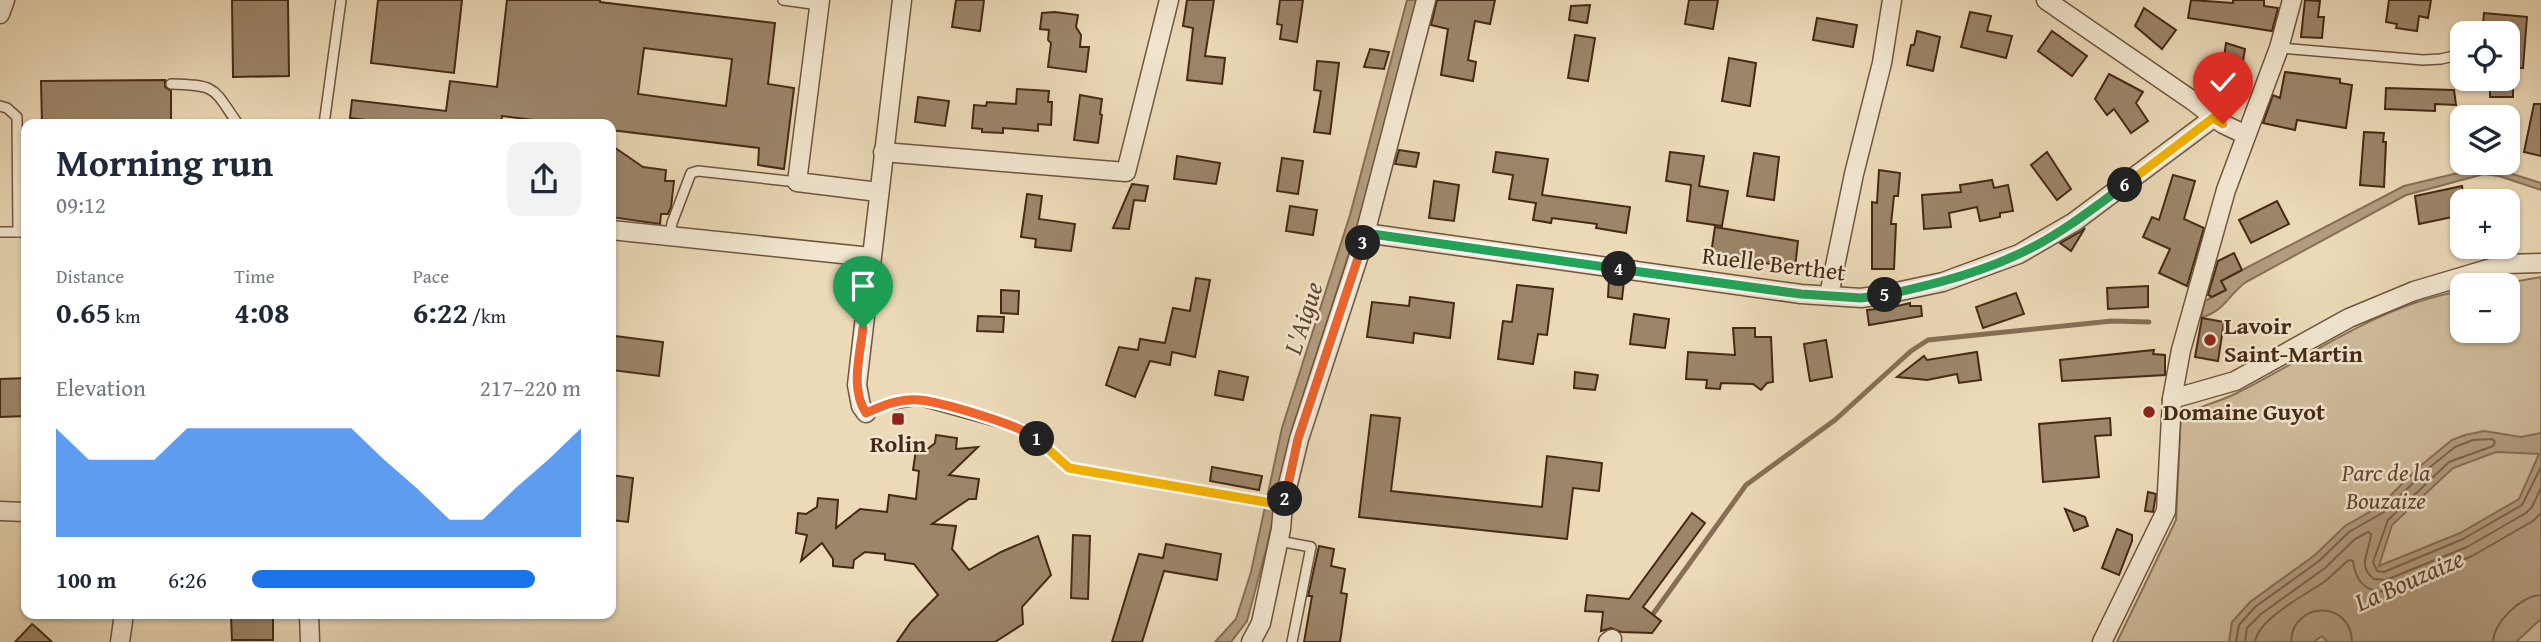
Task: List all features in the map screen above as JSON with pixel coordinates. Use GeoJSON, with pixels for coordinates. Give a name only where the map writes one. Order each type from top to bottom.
{"type":"FeatureCollection","features":[{"type":"Feature","properties":{"kind":"street"},"geometry":{"type":"LineString","coordinates":[[0,14],[5,0]]}},
{"type":"Feature","properties":{"kind":"street"},"geometry":{"type":"LineString","coordinates":[[866,413],[861,406],[857,385],[902,0]]}},
{"type":"Feature","properties":{"kind":"street"},"geometry":{"type":"LineString","coordinates":[[883,152],[1126,173],[1169,0]]}},
{"type":"Feature","properties":{"kind":"street"},"geometry":{"type":"LineString","coordinates":[[1251,642],[1261,623],[1298,439],[1365,233],[1426,0]]}},
{"type":"Feature","properties":{"kind":"street"},"geometry":{"type":"LineString","coordinates":[[1829,295],[1854,174],[1882,63],[1892,0]]}},
{"type":"Feature","properties":{"kind":"street"},"geometry":{"type":"LineString","coordinates":[[2046,0],[2213,118],[2246,135]]}},
{"type":"Feature","properties":{"kind":"street"},"geometry":{"type":"LineString","coordinates":[[2102,642],[2166,511],[2172,399],[2181,350],[2226,190],[2279,48],[2292,0]]}},
{"type":"Feature","properties":{"kind":"street"},"geometry":{"type":"LineString","coordinates":[[820,3],[797,182],[878,192]]}},
{"type":"Feature","properties":{"kind":"street","name":"Ruelle Berthet"},"geometry":{"type":"LineString","coordinates":[[1365,233],[1774,290],[1861,298],[1942,282],[2019,254],[2074,222],[2213,118]]}},
{"type":"Feature","properties":{"kind":"street"},"geometry":{"type":"LineString","coordinates":[[616,231],[871,257]]}},
{"type":"Feature","properties":{"kind":"street"},"geometry":{"type":"LineString","coordinates":[[2172,399],[2235,381],[2349,318],[2414,291],[2505,264],[2541,263]]}},
{"type":"Feature","properties":{"kind":"street"},"geometry":{"type":"LineString","coordinates":[[0,511],[21,512]]}},
{"type":"Feature","properties":{"kind":"street"},"geometry":{"type":"LineString","coordinates":[[120,642],[123,619]]}},
{"type":"Feature","properties":{"kind":"street"},"geometry":{"type":"LineString","coordinates":[[309,619],[310,642]]}},
{"type":"Feature","properties":{"kind":"lane"},"geometry":{"type":"LineString","coordinates":[[325,119],[341,0]]}},
{"type":"Feature","properties":{"kind":"lane"},"geometry":{"type":"LineString","coordinates":[[782,0],[820,3]]}},
{"type":"Feature","properties":{"kind":"lane"},"geometry":{"type":"LineString","coordinates":[[2279,48],[2423,60],[2450,57]]}},
{"type":"Feature","properties":{"kind":"lane"},"geometry":{"type":"LineString","coordinates":[[171,84],[192,84],[214,90],[235,119]]}},
{"type":"Feature","properties":{"kind":"lane"},"geometry":{"type":"LineString","coordinates":[[0,106],[7,108],[17,117],[21,209]]}},
{"type":"Feature","properties":{"kind":"lane"},"geometry":{"type":"LineString","coordinates":[[670,237],[672,223],[691,173],[698,170],[797,182]]}},
{"type":"Feature","properties":{"kind":"lane"},"geometry":{"type":"LineString","coordinates":[[0,232],[21,232]]}},
{"type":"Feature","properties":{"kind":"lane"},"geometry":{"type":"LineString","coordinates":[[866,413],[886,405],[918,400],[1020,428],[1031,434],[1069,468],[1283,505]]}},
{"type":"Feature","properties":{"kind":"lane"},"geometry":{"type":"LineString","coordinates":[[1279,541],[1311,547],[1292,642]]}},
{"type":"Feature","properties":{"kind":"green space","name":"Parc de la Bouzaize"},"geometry":{"type":"Polygon","coordinates":[[[2541,277],[2541,642],[2117,642],[2176,520],[2181,414],[2230,396],[2374,319],[2403,307],[2450,294],[2450,343],[2520,343],[2520,281],[2541,277]]]}},
{"type":"Feature","properties":{"kind":"water"},"geometry":{"type":"Polygon","coordinates":[[[1407,0],[1418,0],[1362,213],[1293,427],[1267,546],[1247,621],[1231,642],[1215,642],[1236,619],[1251,572],[1282,428],[1350,215],[1407,0]]]}},
{"type":"Feature","properties":{"kind":"water"},"geometry":{"type":"Polygon","coordinates":[[[2450,175],[2480,175],[2406,195],[2246,282],[2216,311],[2201,318],[2205,301],[2225,290],[2221,281],[2404,186],[2450,175]]]}},
{"type":"Feature","properties":{"kind":"water"},"geometry":{"type":"Polygon","coordinates":[[[2492,175],[2516,175],[2541,183],[2541,190],[2492,175]]]}},
{"type":"Feature","properties":{"kind":"water","name":"La Bouzaize"},"geometry":{"type":"Polygon","coordinates":[[[2484,431],[2521,437],[2541,433],[2541,619],[2516,642],[2328,642],[2322,636],[2313,642],[2229,642],[2232,622],[2250,602],[2315,555],[2345,526],[2380,506],[2419,467],[2452,440],[2484,431]],[[2496,452],[2453,468],[2392,525],[2379,566],[2460,533],[2519,499],[2539,454],[2496,452]]]}},
{"type":"Feature","properties":{"kind":"building"},"geometry":{"type":"Polygon","coordinates":[[[232,0],[288,0],[289,76],[233,77],[232,0]]]}},
{"type":"Feature","properties":{"kind":"building"},"geometry":{"type":"Polygon","coordinates":[[[378,0],[462,0],[454,73],[371,63],[378,0]]]}},
{"type":"Feature","properties":{"kind":"building"},"geometry":{"type":"Polygon","coordinates":[[[507,0],[600,0],[775,23],[768,84],[794,88],[784,169],[758,165],[759,148],[616,131],[616,119],[525,119],[502,116],[502,119],[350,118],[352,100],[446,111],[450,81],[497,87],[507,0]],[[644,48],[638,94],[726,106],[732,59],[644,48]]]}},
{"type":"Feature","properties":{"kind":"building"},"geometry":{"type":"Polygon","coordinates":[[[956,0],[984,0],[980,31],[952,27],[956,0]]]}},
{"type":"Feature","properties":{"kind":"building"},"geometry":{"type":"Polygon","coordinates":[[[1187,0],[1214,0],[1205,56],[1225,58],[1222,84],[1187,80],[1193,28],[1183,26],[1187,0]]]}},
{"type":"Feature","properties":{"kind":"building"},"geometry":{"type":"Polygon","coordinates":[[[1280,0],[1303,0],[1297,42],[1280,39],[1282,25],[1277,24],[1280,0]]]}},
{"type":"Feature","properties":{"kind":"building"},"geometry":{"type":"Polygon","coordinates":[[[1437,0],[1495,0],[1490,24],[1475,21],[1468,60],[1476,62],[1473,81],[1441,75],[1448,29],[1431,25],[1437,0]]]}},
{"type":"Feature","properties":{"kind":"building"},"geometry":{"type":"Polygon","coordinates":[[[1689,0],[1718,0],[1713,29],[1685,24],[1689,0]]]}},
{"type":"Feature","properties":{"kind":"building"},"geometry":{"type":"Polygon","coordinates":[[[2191,0],[2233,3],[2233,0],[2264,0],[2264,6],[2278,8],[2272,31],[2188,18],[2191,0]]]}},
{"type":"Feature","properties":{"kind":"building"},"geometry":{"type":"Polygon","coordinates":[[[2305,0],[2320,1],[2318,17],[2324,17],[2322,38],[2301,37],[2305,0]]]}},
{"type":"Feature","properties":{"kind":"building"},"geometry":{"type":"Polygon","coordinates":[[[2389,0],[2431,0],[2428,18],[2419,16],[2417,31],[2396,28],[2397,24],[2386,22],[2389,0]]]}},
{"type":"Feature","properties":{"kind":"building"},"geometry":{"type":"Polygon","coordinates":[[[1590,5],[1587,23],[1569,20],[1571,6],[1590,5]]]}},
{"type":"Feature","properties":{"kind":"building"},"geometry":{"type":"Polygon","coordinates":[[[2144,8],[2176,30],[2162,49],[2135,26],[2144,8]]]}},
{"type":"Feature","properties":{"kind":"building"},"geometry":{"type":"Polygon","coordinates":[[[1970,12],[1991,16],[1987,31],[2012,36],[2006,58],[1961,47],[1970,12]]]}},
{"type":"Feature","properties":{"kind":"building"},"geometry":{"type":"Polygon","coordinates":[[[1042,13],[1078,15],[1076,27],[1081,35],[1080,47],[1089,47],[1086,72],[1048,67],[1051,43],[1048,40],[1049,30],[1040,29],[1042,13]]]}},
{"type":"Feature","properties":{"kind":"building"},"geometry":{"type":"Polygon","coordinates":[[[2484,13],[2527,17],[2523,68],[2520,68],[2520,21],[2483,21],[2484,13]]]}},
{"type":"Feature","properties":{"kind":"building"},"geometry":{"type":"Polygon","coordinates":[[[1817,18],[1857,25],[1853,47],[1813,40],[1817,18]]]}},
{"type":"Feature","properties":{"kind":"building"},"geometry":{"type":"Polygon","coordinates":[[[1917,31],[1940,37],[1933,71],[1907,65],[1917,31]]]}},
{"type":"Feature","properties":{"kind":"building"},"geometry":{"type":"Polygon","coordinates":[[[2052,31],[2087,56],[2072,76],[2038,51],[2052,31]]]}},
{"type":"Feature","properties":{"kind":"building"},"geometry":{"type":"Polygon","coordinates":[[[1575,35],[1595,38],[1588,81],[1568,78],[1575,35]]]}},
{"type":"Feature","properties":{"kind":"building"},"geometry":{"type":"Polygon","coordinates":[[[2226,43],[2245,49],[2237,96],[2219,93],[2226,43]]]}},
{"type":"Feature","properties":{"kind":"building"},"geometry":{"type":"Polygon","coordinates":[[[1370,49],[1389,52],[1384,69],[1364,67],[1370,49]]]}},
{"type":"Feature","properties":{"kind":"building"},"geometry":{"type":"Polygon","coordinates":[[[1729,58],[1756,63],[1750,106],[1722,101],[1729,58]]]}},
{"type":"Feature","properties":{"kind":"building"},"geometry":{"type":"Polygon","coordinates":[[[1317,61],[1339,63],[1330,134],[1314,132],[1321,91],[1314,90],[1317,61]]]}},
{"type":"Feature","properties":{"kind":"building"},"geometry":{"type":"Polygon","coordinates":[[[2285,72],[2340,79],[2340,83],[2352,85],[2346,128],[2297,120],[2295,130],[2263,123],[2273,95],[2280,98],[2285,72]]]}},
{"type":"Feature","properties":{"kind":"building"},"geometry":{"type":"Polygon","coordinates":[[[2109,74],[2143,92],[2136,103],[2148,121],[2131,133],[2114,109],[2107,115],[2095,99],[2109,74]]]}},
{"type":"Feature","properties":{"kind":"building"},"geometry":{"type":"Polygon","coordinates":[[[165,80],[165,87],[171,91],[171,119],[42,119],[41,81],[165,80]]]}},
{"type":"Feature","properties":{"kind":"building"},"geometry":{"type":"Polygon","coordinates":[[[2386,88],[2454,91],[2456,105],[2435,104],[2435,111],[2385,109],[2386,88]]]}},
{"type":"Feature","properties":{"kind":"building"},"geometry":{"type":"Polygon","coordinates":[[[1017,89],[1049,91],[1048,102],[1052,102],[1051,125],[1038,124],[1038,131],[1003,128],[1003,133],[982,132],[982,129],[972,128],[974,105],[986,106],[987,102],[1016,104],[1017,89]]]}},
{"type":"Feature","properties":{"kind":"building"},"geometry":{"type":"Polygon","coordinates":[[[2490,91],[2513,91],[2513,97],[2490,97],[2490,91]]]}},
{"type":"Feature","properties":{"kind":"building"},"geometry":{"type":"Polygon","coordinates":[[[1080,95],[1102,99],[1098,143],[1074,140],[1080,95]]]}},
{"type":"Feature","properties":{"kind":"building"},"geometry":{"type":"Polygon","coordinates":[[[918,97],[949,101],[945,126],[915,122],[918,97]]]}},
{"type":"Feature","properties":{"kind":"building"},"geometry":{"type":"Polygon","coordinates":[[[2534,104],[2541,104],[2541,156],[2524,152],[2534,104]]]}},
{"type":"Feature","properties":{"kind":"building"},"geometry":{"type":"Polygon","coordinates":[[[2364,132],[2384,133],[2384,187],[2360,185],[2364,132]]]}},
{"type":"Feature","properties":{"kind":"building"},"geometry":{"type":"Polygon","coordinates":[[[616,148],[643,167],[666,170],[665,181],[674,181],[671,207],[668,214],[661,214],[660,224],[616,218],[616,148]]]}},
{"type":"Feature","properties":{"kind":"building"},"geometry":{"type":"Polygon","coordinates":[[[1399,150],[1419,153],[1416,167],[1395,164],[1399,150]]]}},
{"type":"Feature","properties":{"kind":"building"},"geometry":{"type":"Polygon","coordinates":[[[1496,152],[1548,159],[1542,195],[1630,207],[1626,233],[1596,228],[1597,224],[1552,218],[1551,223],[1533,220],[1536,203],[1509,199],[1513,175],[1493,172],[1496,152]]]}},
{"type":"Feature","properties":{"kind":"building"},"geometry":{"type":"Polygon","coordinates":[[[1670,152],[1704,156],[1699,186],[1728,191],[1722,226],[1687,221],[1691,185],[1666,181],[1670,152]]]}},
{"type":"Feature","properties":{"kind":"building"},"geometry":{"type":"Polygon","coordinates":[[[2047,152],[2071,189],[2057,200],[2031,165],[2047,152]]]}},
{"type":"Feature","properties":{"kind":"building"},"geometry":{"type":"Polygon","coordinates":[[[1754,153],[1779,157],[1774,200],[1747,196],[1754,153]]]}},
{"type":"Feature","properties":{"kind":"building"},"geometry":{"type":"Polygon","coordinates":[[[1177,156],[1220,163],[1216,184],[1174,179],[1177,156]]]}},
{"type":"Feature","properties":{"kind":"building"},"geometry":{"type":"Polygon","coordinates":[[[1282,158],[1303,161],[1298,194],[1277,191],[1282,158]]]}},
{"type":"Feature","properties":{"kind":"building"},"geometry":{"type":"Polygon","coordinates":[[[1879,170],[1900,173],[1891,224],[1896,224],[1894,269],[1872,269],[1872,202],[1877,203],[1879,170]]]}},
{"type":"Feature","properties":{"kind":"building"},"geometry":{"type":"Polygon","coordinates":[[[2173,175],[2195,181],[2184,219],[2204,228],[2187,286],[2159,273],[2170,249],[2143,237],[2152,217],[2159,220],[2173,175]]]}},
{"type":"Feature","properties":{"kind":"building"},"geometry":{"type":"Polygon","coordinates":[[[1992,180],[1994,188],[2008,185],[2013,211],[1980,221],[1977,207],[1949,213],[1951,227],[1924,229],[1922,195],[1961,192],[1960,185],[1992,180]]]}},
{"type":"Feature","properties":{"kind":"building"},"geometry":{"type":"Polygon","coordinates":[[[1434,181],[1459,185],[1454,221],[1429,218],[1434,181]]]}},
{"type":"Feature","properties":{"kind":"building"},"geometry":{"type":"Polygon","coordinates":[[[1132,184],[1148,186],[1145,201],[1134,200],[1129,229],[1113,228],[1132,184]]]}},
{"type":"Feature","properties":{"kind":"building"},"geometry":{"type":"Polygon","coordinates":[[[2462,186],[2462,189],[2450,189],[2450,218],[2419,224],[2415,196],[2462,186]]]}},
{"type":"Feature","properties":{"kind":"building"},"geometry":{"type":"Polygon","coordinates":[[[1027,194],[1042,196],[1039,219],[1075,224],[1071,251],[1035,247],[1036,239],[1021,237],[1027,194]]]}},
{"type":"Feature","properties":{"kind":"building"},"geometry":{"type":"Polygon","coordinates":[[[2277,201],[2289,224],[2251,243],[2239,220],[2277,201]]]}},
{"type":"Feature","properties":{"kind":"building"},"geometry":{"type":"Polygon","coordinates":[[[1290,206],[1317,210],[1313,235],[1286,231],[1290,206]]]}},
{"type":"Feature","properties":{"kind":"building"},"geometry":{"type":"Polygon","coordinates":[[[1715,227],[1798,241],[1795,268],[1711,254],[1715,227]]]}},
{"type":"Feature","properties":{"kind":"building"},"geometry":{"type":"Polygon","coordinates":[[[2085,228],[2071,251],[2060,243],[2080,232],[2085,228]]]}},
{"type":"Feature","properties":{"kind":"building"},"geometry":{"type":"Polygon","coordinates":[[[2234,253],[2242,270],[2221,281],[2226,290],[2212,297],[2208,295],[2218,261],[2234,253]]]}},
{"type":"Feature","properties":{"kind":"building"},"geometry":{"type":"Polygon","coordinates":[[[1196,278],[1210,280],[1195,357],[1172,352],[1170,365],[1150,361],[1135,397],[1106,385],[1119,347],[1138,350],[1140,339],[1165,343],[1173,308],[1190,311],[1196,278]]]}},
{"type":"Feature","properties":{"kind":"building"},"geometry":{"type":"Polygon","coordinates":[[[1609,279],[1624,281],[1622,299],[1608,297],[1609,279]]]}},
{"type":"Feature","properties":{"kind":"building"},"geometry":{"type":"Polygon","coordinates":[[[1517,285],[1553,289],[1547,335],[1538,334],[1533,364],[1498,359],[1503,321],[1512,322],[1517,285]]]}},
{"type":"Feature","properties":{"kind":"building"},"geometry":{"type":"Polygon","coordinates":[[[2148,286],[2148,307],[2108,309],[2107,288],[2148,286]]]}},
{"type":"Feature","properties":{"kind":"building"},"geometry":{"type":"Polygon","coordinates":[[[1001,290],[1019,291],[1018,314],[1001,313],[1001,290]]]}},
{"type":"Feature","properties":{"kind":"building"},"geometry":{"type":"Polygon","coordinates":[[[2016,293],[2024,314],[1983,328],[1976,307],[2016,293]]]}},
{"type":"Feature","properties":{"kind":"building"},"geometry":{"type":"Polygon","coordinates":[[[1410,297],[1454,303],[1450,338],[1414,333],[1413,343],[1367,337],[1372,302],[1409,306],[1410,297]]]}},
{"type":"Feature","properties":{"kind":"building"},"geometry":{"type":"Polygon","coordinates":[[[1910,303],[1910,306],[1921,306],[1922,316],[1869,325],[1867,310],[1910,303]]]}},
{"type":"Feature","properties":{"kind":"building"},"geometry":{"type":"Polygon","coordinates":[[[1634,314],[1669,319],[1665,348],[1630,344],[1634,314]]]}},
{"type":"Feature","properties":{"kind":"building"},"geometry":{"type":"Polygon","coordinates":[[[978,316],[1004,317],[1003,332],[977,331],[978,316]]]}},
{"type":"Feature","properties":{"kind":"building","name":"Lavoir Saint-Martin"},"geometry":{"type":"Polygon","coordinates":[[[2202,318],[2224,322],[2218,361],[2195,357],[2202,318]]]}},
{"type":"Feature","properties":{"kind":"building"},"geometry":{"type":"Polygon","coordinates":[[[1733,328],[1755,328],[1755,337],[1771,337],[1773,382],[1767,383],[1761,390],[1753,384],[1721,383],[1720,389],[1706,388],[1707,380],[1686,379],[1688,352],[1735,355],[1733,328]]]}},
{"type":"Feature","properties":{"kind":"building"},"geometry":{"type":"Polygon","coordinates":[[[616,336],[663,342],[659,376],[616,371],[616,336]]]}},
{"type":"Feature","properties":{"kind":"building"},"geometry":{"type":"Polygon","coordinates":[[[1826,340],[1832,377],[1810,381],[1804,344],[1826,340]]]}},
{"type":"Feature","properties":{"kind":"building"},"geometry":{"type":"Polygon","coordinates":[[[2154,350],[2153,354],[2165,355],[2165,375],[2062,381],[2060,360],[2154,350]]]}},
{"type":"Feature","properties":{"kind":"building"},"geometry":{"type":"Polygon","coordinates":[[[1977,352],[1981,380],[1959,383],[1957,374],[1927,380],[1897,377],[1924,356],[1927,360],[1977,352]]]}},
{"type":"Feature","properties":{"kind":"building"},"geometry":{"type":"Polygon","coordinates":[[[1219,371],[1248,377],[1243,400],[1215,395],[1219,371]]]}},
{"type":"Feature","properties":{"kind":"building"},"geometry":{"type":"Polygon","coordinates":[[[1575,372],[1598,375],[1595,390],[1574,388],[1575,372]]]}},
{"type":"Feature","properties":{"kind":"building"},"geometry":{"type":"Polygon","coordinates":[[[21,378],[21,416],[0,417],[0,379],[21,378]]]}},
{"type":"Feature","properties":{"kind":"building"},"geometry":{"type":"Polygon","coordinates":[[[1371,415],[1400,418],[1391,491],[1542,507],[1547,456],[1602,463],[1599,491],[1573,488],[1567,539],[1359,517],[1371,415]]]}},
{"type":"Feature","properties":{"kind":"building"},"geometry":{"type":"Polygon","coordinates":[[[2110,418],[2111,435],[2095,436],[2099,477],[2043,482],[2039,424],[2110,418]]]}},
{"type":"Feature","properties":{"kind":"building"},"geometry":{"type":"Polygon","coordinates":[[[936,435],[957,438],[956,449],[978,447],[949,475],[979,479],[976,499],[969,499],[932,524],[956,526],[952,549],[969,570],[1038,536],[1051,575],[1022,607],[1023,624],[995,642],[897,642],[911,622],[938,595],[914,564],[885,560],[885,554],[865,552],[854,560],[853,568],[833,566],[833,559],[822,543],[801,561],[807,535],[796,533],[798,513],[806,514],[817,507],[818,498],[838,500],[836,528],[860,509],[887,512],[889,495],[916,499],[919,471],[913,470],[916,450],[924,452],[935,443],[936,435]]]}},
{"type":"Feature","properties":{"kind":"building"},"geometry":{"type":"Polygon","coordinates":[[[1212,467],[1262,476],[1259,490],[1210,481],[1212,467]]]}},
{"type":"Feature","properties":{"kind":"building"},"geometry":{"type":"Polygon","coordinates":[[[616,476],[633,478],[628,522],[616,521],[616,476]]]}},
{"type":"Feature","properties":{"kind":"building"},"geometry":{"type":"Polygon","coordinates":[[[2148,492],[2156,494],[2153,512],[2145,511],[2148,492]]]}},
{"type":"Feature","properties":{"kind":"building"},"geometry":{"type":"Polygon","coordinates":[[[2065,509],[2085,517],[2088,526],[2074,531],[2065,509]]]}},
{"type":"Feature","properties":{"kind":"building"},"geometry":{"type":"Polygon","coordinates":[[[1692,513],[1705,523],[1643,607],[1661,621],[1652,633],[1621,632],[1611,628],[1601,631],[1603,612],[1585,611],[1587,595],[1629,599],[1692,513]]]}},
{"type":"Feature","properties":{"kind":"building"},"geometry":{"type":"Polygon","coordinates":[[[2117,529],[2132,535],[2119,575],[2102,568],[2117,529]]]}},
{"type":"Feature","properties":{"kind":"building"},"geometry":{"type":"Polygon","coordinates":[[[1073,535],[1090,536],[1088,599],[1071,598],[1073,535]]]}},
{"type":"Feature","properties":{"kind":"building"},"geometry":{"type":"Polygon","coordinates":[[[1166,544],[1221,554],[1217,580],[1164,571],[1142,642],[1112,642],[1139,554],[1163,558],[1166,544]]]}},
{"type":"Feature","properties":{"kind":"building"},"geometry":{"type":"Polygon","coordinates":[[[1319,546],[1334,549],[1331,566],[1345,569],[1341,593],[1347,594],[1340,642],[1304,642],[1312,596],[1308,596],[1319,546]]]}},
{"type":"Feature","properties":{"kind":"building"},"geometry":{"type":"Polygon","coordinates":[[[231,619],[273,619],[273,640],[232,640],[231,619]]]}},
{"type":"Feature","properties":{"kind":"building"},"geometry":{"type":"Polygon","coordinates":[[[32,624],[38,629],[52,642],[15,642],[32,624]]]}},
{"type":"Feature","properties":{"kind":"waterway"},"geometry":{"type":"LineString","coordinates":[[1653,614],[1746,485],[1835,420],[1911,351],[1928,340],[2112,321],[2149,322]]}},
{"type":"Feature","properties":{"kind":"place","name":"Lavoir Saint-Martin"},"geometry":{"type":"Point","coordinates":[2210,340]}},
{"type":"Feature","properties":{"kind":"place","name":"Domaine Guyot"},"geometry":{"type":"Point","coordinates":[2149,412]}},
{"type":"Feature","properties":{"kind":"place","name":"Rolin"},"geometry":{"type":"Point","coordinates":[898,419]}},
{"type":"Feature","properties":{"kind":"route"},"geometry":{"type":"LineString","coordinates":[[863,328],[857,385],[861,406],[866,413],[899,401],[918,400],[1020,428],[1031,434],[1069,468],[1283,505],[1298,439],[1365,233],[1801,294],[1861,298],[1942,282],[1969,274],[2034,247],[2074,222],[2213,118],[2223,124]]}},
{"type":"Feature","properties":{"kind":"water label","name":"L'Aigue"},"geometry":{"type":"Point","coordinates":[1303,318]}}]}
